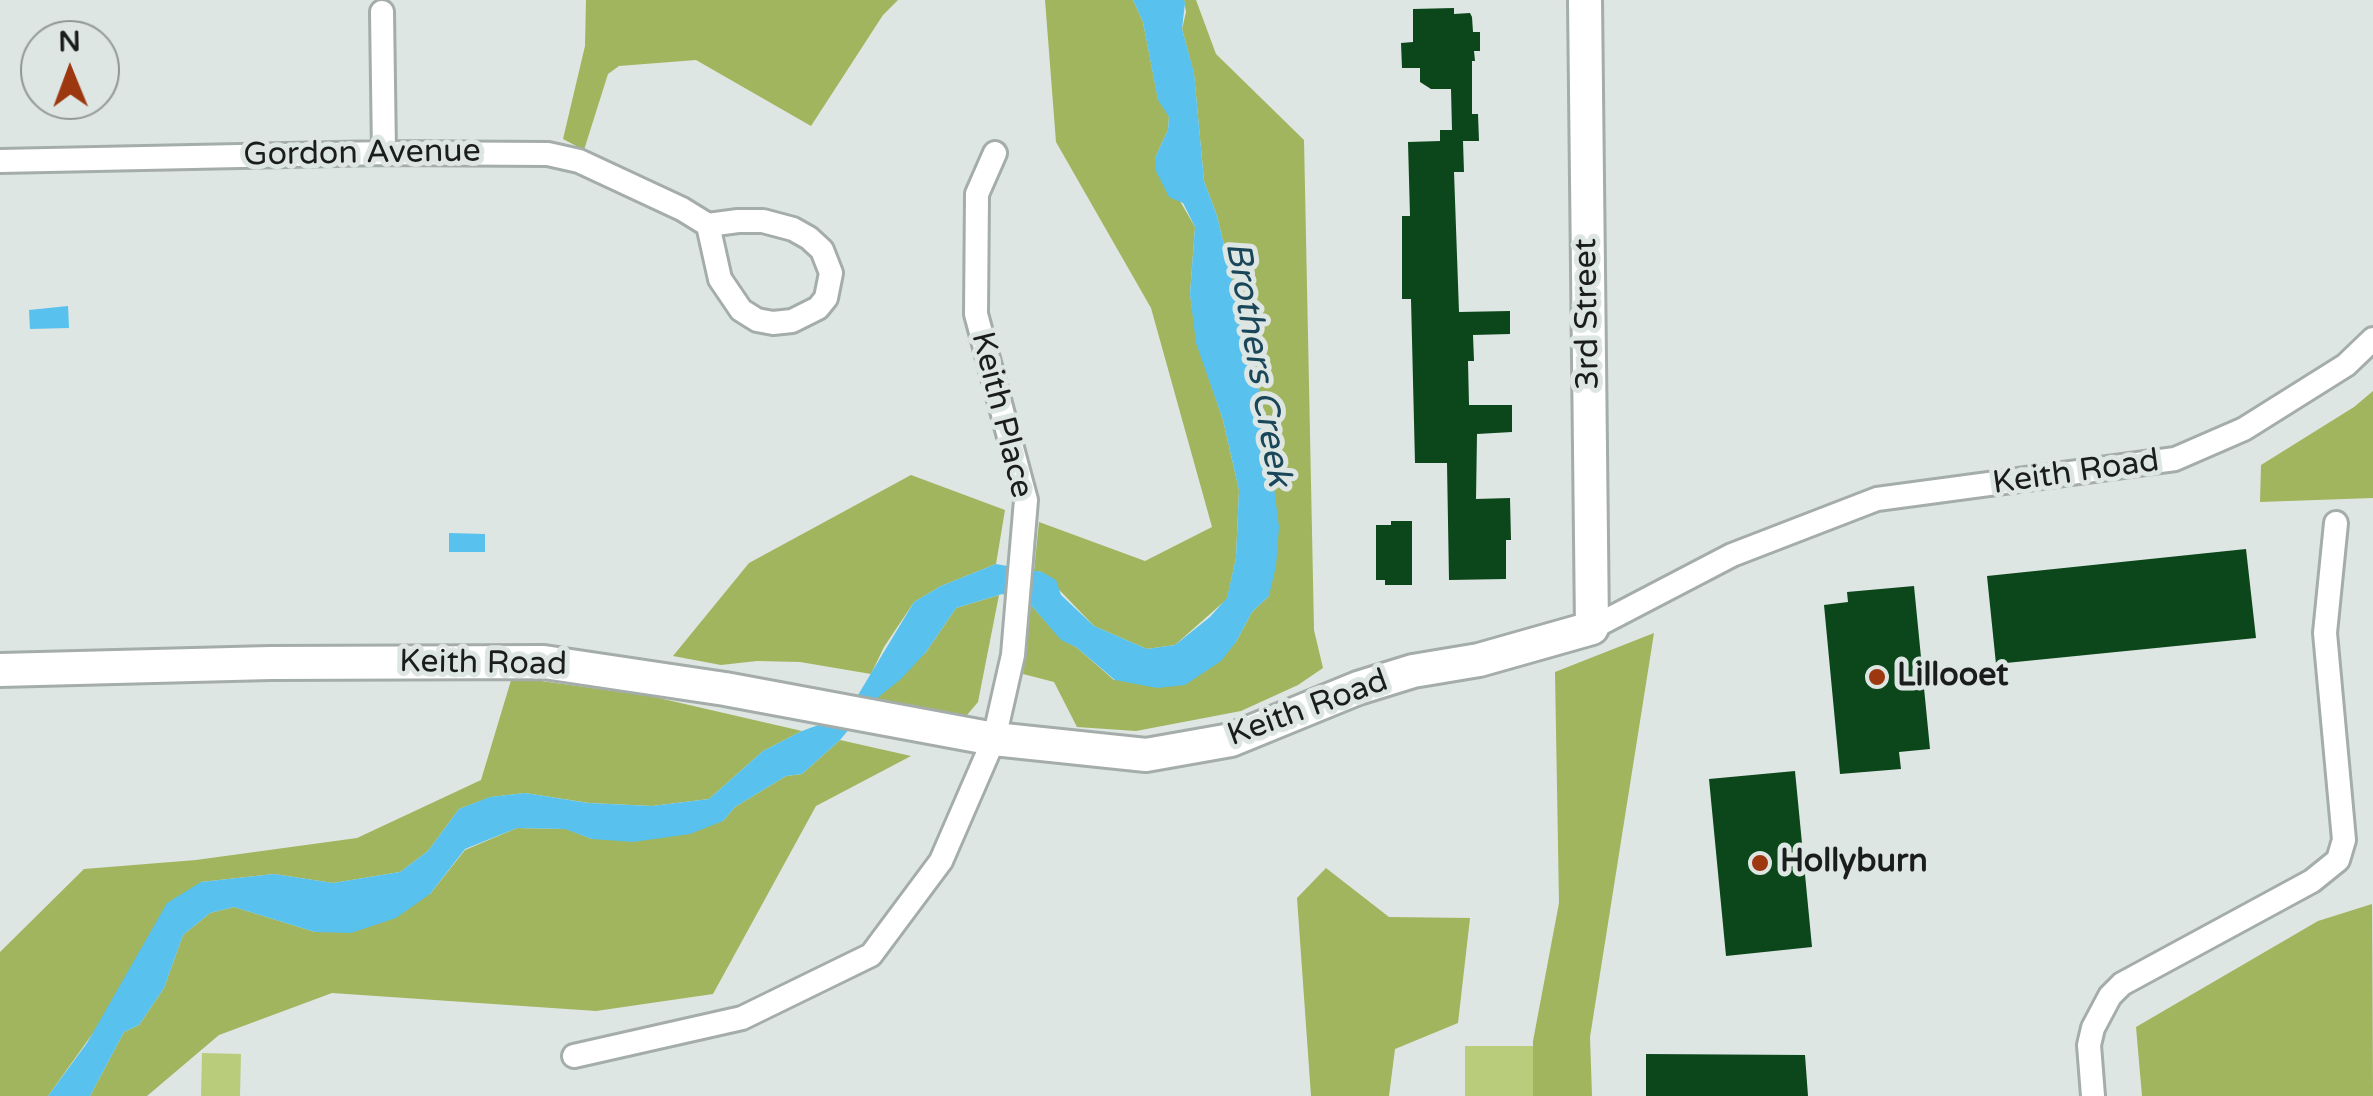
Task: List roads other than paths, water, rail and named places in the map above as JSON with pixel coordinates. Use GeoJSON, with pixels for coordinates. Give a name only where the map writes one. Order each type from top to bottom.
{"type":"FeatureCollection","features":[{"type":"Feature","properties":{"kind":"street","name":"3rd Street"},"geometry":{"type":"LineString","coordinates":[[1585,0],[1592,628]]}},
{"type":"Feature","properties":{"kind":"street"},"geometry":{"type":"LineString","coordinates":[[382,12],[384,153]]}},
{"type":"Feature","properties":{"kind":"street","name":"Gordon Avenue"},"geometry":{"type":"LineString","coordinates":[[0,161],[384,153],[548,154],[579,162],[708,225]]}},
{"type":"Feature","properties":{"kind":"street","name":"Keith Place"},"geometry":{"type":"LineString","coordinates":[[574,1056],[742,1018],[872,955],[941,861],[994,739],[1012,654],[1026,500],[976,314],[978,194],[995,153]]}},
{"type":"Feature","properties":{"kind":"street"},"geometry":{"type":"LineString","coordinates":[[764,221],[809,238],[822,250],[831,273],[826,298],[806,316],[792,322],[757,320],[742,310],[720,279],[708,225],[764,221]]}},
{"type":"Feature","properties":{"kind":"street","name":"Keith Road"},"geometry":{"type":"LineString","coordinates":[[0,670],[270,663],[544,662],[737,691],[994,739],[1146,754],[1231,740],[1358,688],[1592,628],[1732,555],[1877,499],[2175,459],[2244,429],[2346,365],[2373,339]]}},
{"type":"Feature","properties":{"kind":"street"},"geometry":{"type":"LineString","coordinates":[[2092,1096],[2093,1028],[2110,996],[2122,984],[2312,881],[2338,860],[2344,840],[2326,633],[2336,523]]}},
{"type":"Feature","properties":{"kind":"water"},"geometry":{"type":"Polygon","coordinates":[[[1133,0],[1185,3],[1182,29],[1194,73],[1204,181],[1217,216],[1265,416],[1279,527],[1276,566],[1269,596],[1252,612],[1221,661],[1185,685],[1157,688],[1115,680],[1076,647],[1061,640],[1031,605],[1002,594],[956,608],[926,652],[871,703],[840,740],[802,774],[786,776],[735,807],[723,821],[690,834],[633,842],[592,839],[565,829],[517,828],[465,849],[430,894],[396,918],[351,933],[315,932],[234,907],[210,913],[183,935],[164,988],[139,1025],[124,1032],[90,1096],[48,1096],[87,1043],[167,903],[201,882],[274,874],[333,883],[400,872],[428,851],[459,809],[490,797],[525,793],[588,803],[652,806],[709,799],[763,751],[832,720],[858,695],[914,602],[941,586],[996,564],[1042,572],[1056,580],[1061,595],[1094,626],[1147,649],[1175,645],[1210,617],[1227,598],[1236,558],[1239,490],[1223,420],[1196,343],[1190,294],[1195,227],[1183,203],[1169,197],[1156,171],[1155,158],[1168,130],[1169,117],[1158,100],[1143,22],[1133,0]]]}},
{"type":"Feature","properties":{"kind":"water"},"geometry":{"type":"Polygon","coordinates":[[[68,306],[69,328],[30,329],[29,310],[68,306]]]}},
{"type":"Feature","properties":{"kind":"water"},"geometry":{"type":"Polygon","coordinates":[[[449,533],[485,534],[485,552],[449,552],[449,533]]]}},
{"type":"Feature","properties":{"kind":"place","name":"Lillooet"},"geometry":{"type":"Point","coordinates":[1877,677]}},
{"type":"Feature","properties":{"kind":"place","name":"Hollyburn"},"geometry":{"type":"Point","coordinates":[1760,863]}},
{"type":"Feature","properties":{"kind":"water label","name":"Brothers Creek"},"geometry":{"type":"Point","coordinates":[1257,364]}}]}
